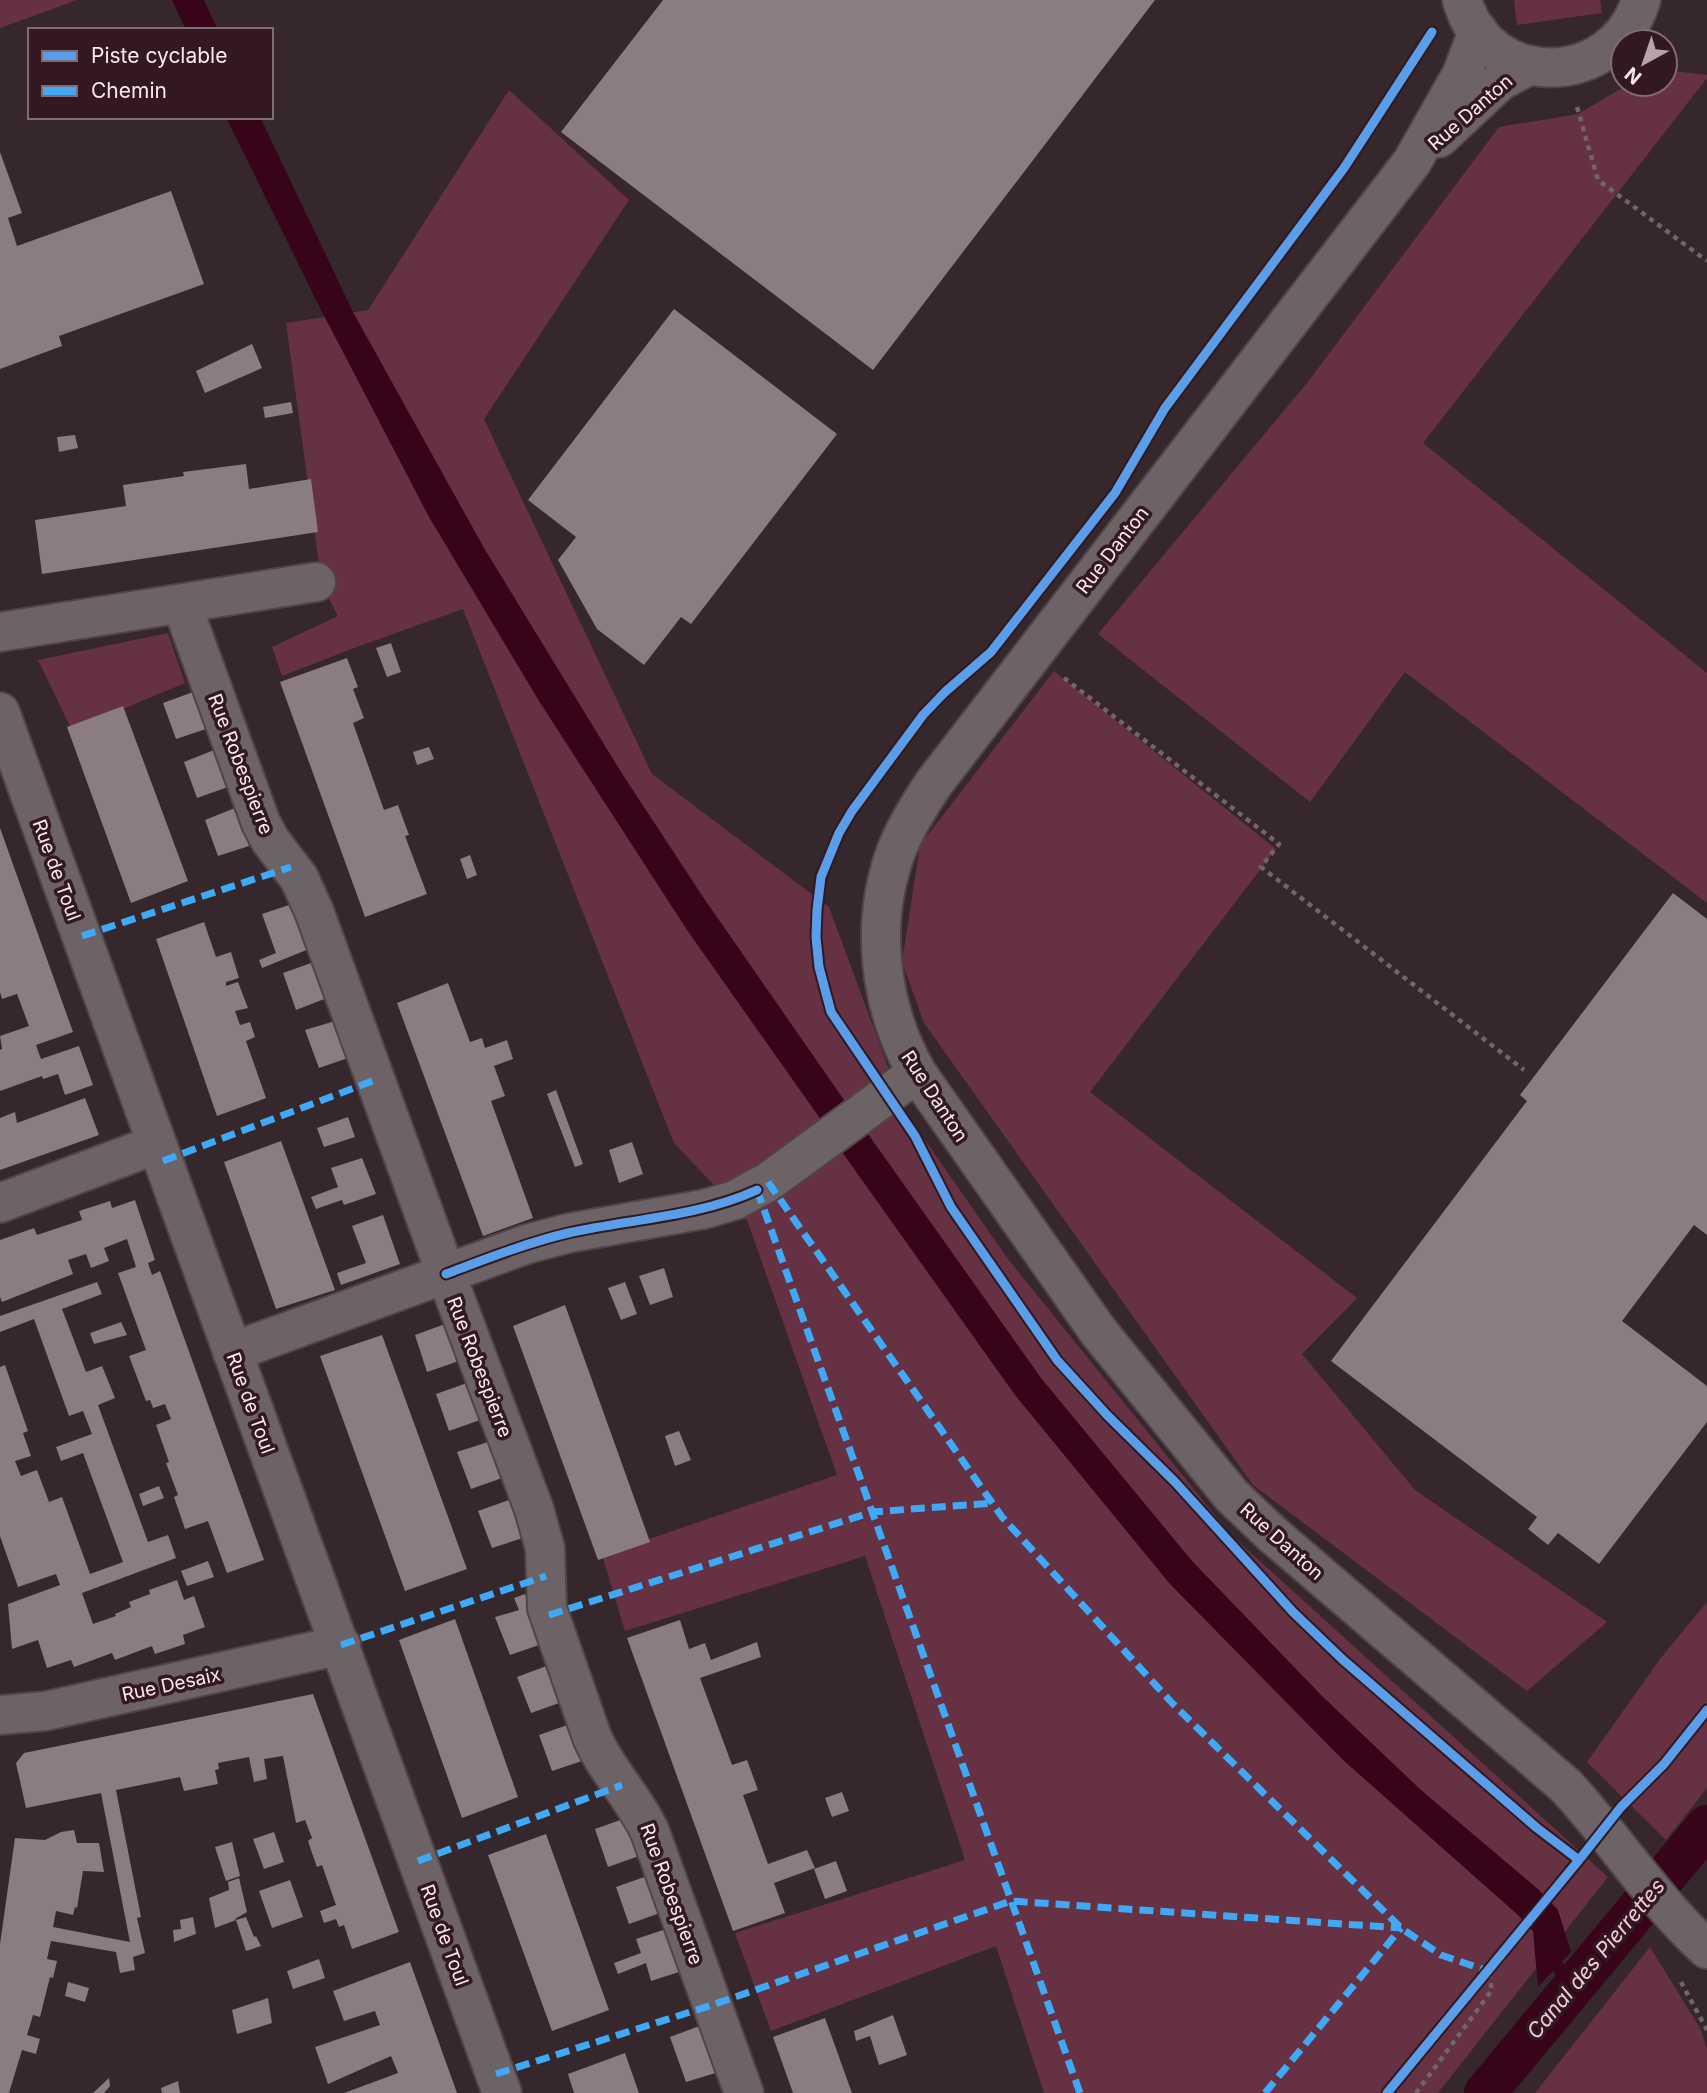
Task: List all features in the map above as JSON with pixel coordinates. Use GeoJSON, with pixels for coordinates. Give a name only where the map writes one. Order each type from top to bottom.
{"type":"FeatureCollection","features":[{"type":"Feature","properties":{"kind":"street"},"geometry":{"type":"LineString","coordinates":[[1470,16],[1501,53],[1543,68],[1564,67],[1597,56],[1619,40],[1628,29],[1641,0]]}},
{"type":"Feature","properties":{"kind":"street","name":"Rue Danton"},"geometry":{"type":"LineString","coordinates":[[1470,16],[1462,74],[1412,162],[934,783],[897,850],[883,905],[881,960],[890,1010],[905,1052],[916,1073],[1098,1331],[1232,1496],[1272,1534],[1566,1786],[1604,1827],[1693,1937],[1692,1979]]}},
{"type":"Feature","properties":{"kind":"street","name":"Rue Danton"},"geometry":{"type":"LineString","coordinates":[[1412,162],[1500,81],[1530,65]]}},
{"type":"Feature","properties":{"kind":"street"},"geometry":{"type":"LineString","coordinates":[[0,632],[316,582]]}},
{"type":"Feature","properties":{"kind":"street","name":"Rue Robespierre"},"geometry":{"type":"LineString","coordinates":[[183,605],[261,823],[270,840],[299,878],[314,911],[534,1509],[545,1548],[547,1608],[587,1725],[599,1754],[639,1809],[650,1832],[744,2093]]}},
{"type":"Feature","properties":{"kind":"street","name":"Rue de Toul"},"geometry":{"type":"LineString","coordinates":[[0,712],[502,2093]]}},
{"type":"Feature","properties":{"kind":"street"},"geometry":{"type":"LineString","coordinates":[[232,1352],[527,1244],[705,1209],[735,1200],[757,1190],[820,1146],[916,1073]]}},
{"type":"Feature","properties":{"kind":"street"},"geometry":{"type":"LineString","coordinates":[[0,1203],[157,1144]]}},
{"type":"Feature","properties":{"kind":"street","name":"Rue Desaix"},"geometry":{"type":"LineString","coordinates":[[0,1715],[46,1711],[341,1646]]}},
{"type":"Feature","properties":{"kind":"path"},"geometry":{"type":"LineString","coordinates":[[1577,107],[1598,180],[1707,261]]}},
{"type":"Feature","properties":{"kind":"path"},"geometry":{"type":"LineString","coordinates":[[1060,675],[1279,844],[1261,867],[1524,1070]]}},
{"type":"Feature","properties":{"kind":"path"},"geometry":{"type":"LineString","coordinates":[[1416,2093],[1492,1990],[1488,1971]]}},
{"type":"Feature","properties":{"kind":"path"},"geometry":{"type":"LineString","coordinates":[[1692,1979],[1707,2030]]}},
{"type":"Feature","properties":{"kind":"shaded area"},"geometry":{"type":"Polygon","coordinates":[[[0,0],[77,0],[0,28],[0,0]]]}},
{"type":"Feature","properties":{"kind":"shaded area"},"geometry":{"type":"Polygon","coordinates":[[[172,0],[204,0],[217,28],[185,28],[172,0]]]}},
{"type":"Feature","properties":{"kind":"shaded area"},"geometry":{"type":"Polygon","coordinates":[[[1514,0],[1600,0],[1602,13],[1517,25],[1514,0]]]}},
{"type":"Feature","properties":{"kind":"shaded area"},"geometry":{"type":"Polygon","coordinates":[[[1679,72],[1707,75],[1423,443],[1707,673],[1707,903],[1405,672],[1310,802],[1098,634],[1307,383],[1499,127],[1578,114],[1609,96],[1609,98],[1679,98],[1679,72]]]}},
{"type":"Feature","properties":{"kind":"shaded area"},"geometry":{"type":"Polygon","coordinates":[[[509,90],[629,200],[484,419],[652,774],[829,907],[904,1110],[1008,1259],[1230,1534],[1608,1877],[1438,2093],[1044,2093],[996,1946],[771,2031],[735,1933],[965,1860],[865,1556],[625,1631],[602,1555],[837,1475],[747,1220],[674,1143],[463,609],[282,676],[272,647],[338,616],[322,586],[286,323],[368,310],[509,90]]]}},
{"type":"Feature","properties":{"kind":"shaded area"},"geometry":{"type":"Polygon","coordinates":[[[227,119],[261,119],[353,312],[484,548],[621,772],[703,897],[851,1110],[826,1127],[687,930],[539,701],[429,517],[319,306],[227,119]]]}},
{"type":"Feature","properties":{"kind":"shaded area"},"geometry":{"type":"Polygon","coordinates":[[[168,633],[185,683],[72,730],[38,660],[168,633]]]}},
{"type":"Feature","properties":{"kind":"shaded area"},"geometry":{"type":"Polygon","coordinates":[[[1054,671],[1276,849],[1090,1092],[1357,1298],[1302,1354],[1415,1490],[1607,1622],[1527,1691],[1253,1485],[924,1023],[902,962],[920,845],[1054,671]]]}},
{"type":"Feature","properties":{"kind":"shaded area"},"geometry":{"type":"Polygon","coordinates":[[[868,1134],[1041,1378],[1192,1561],[1322,1696],[1421,1790],[1539,1890],[1558,1910],[1571,1952],[1538,1987],[1533,1931],[1343,1760],[1170,1584],[1015,1395],[842,1152],[868,1134]]]}},
{"type":"Feature","properties":{"kind":"shaded area"},"geometry":{"type":"Polygon","coordinates":[[[1707,1602],[1707,1788],[1666,1840],[1587,1762],[1660,1659],[1707,1602]]]}},
{"type":"Feature","properties":{"kind":"shaded area"},"geometry":{"type":"Polygon","coordinates":[[[1650,1947],[1700,2028],[1707,2049],[1707,2093],[1535,2093],[1650,1947]]]}},
{"type":"Feature","properties":{"kind":"building"},"geometry":{"type":"Polygon","coordinates":[[[663,0],[1155,0],[873,370],[561,132],[663,0]]]}},
{"type":"Feature","properties":{"kind":"building"},"geometry":{"type":"Polygon","coordinates":[[[0,152],[22,213],[8,218],[17,246],[171,191],[204,284],[59,336],[62,346],[0,369],[0,152]]]}},
{"type":"Feature","properties":{"kind":"building"},"geometry":{"type":"Polygon","coordinates":[[[674,309],[837,434],[691,624],[681,617],[644,665],[597,629],[558,560],[576,537],[528,500],[674,309]]]}},
{"type":"Feature","properties":{"kind":"building"},"geometry":{"type":"Polygon","coordinates":[[[252,344],[262,368],[205,393],[196,371],[252,344]]]}},
{"type":"Feature","properties":{"kind":"building"},"geometry":{"type":"Polygon","coordinates":[[[291,402],[293,413],[265,418],[263,407],[291,402]]]}},
{"type":"Feature","properties":{"kind":"building"},"geometry":{"type":"Polygon","coordinates":[[[75,435],[78,448],[59,452],[57,437],[75,435]]]}},
{"type":"Feature","properties":{"kind":"building"},"geometry":{"type":"Polygon","coordinates":[[[246,464],[249,489],[311,479],[318,532],[42,574],[35,520],[126,506],[123,485],[184,476],[183,472],[246,464]]]}},
{"type":"Feature","properties":{"kind":"building"},"geometry":{"type":"Polygon","coordinates":[[[391,643],[401,672],[387,677],[376,648],[391,643]]]}},
{"type":"Feature","properties":{"kind":"building"},"geometry":{"type":"Polygon","coordinates":[[[347,658],[358,687],[353,689],[364,718],[353,723],[384,810],[398,805],[409,835],[405,836],[427,894],[365,917],[280,682],[347,658]]]}},
{"type":"Feature","properties":{"kind":"building"},"geometry":{"type":"Polygon","coordinates":[[[193,692],[206,729],[176,739],[163,703],[193,692]]]}},
{"type":"Feature","properties":{"kind":"building"},"geometry":{"type":"Polygon","coordinates":[[[123,706],[188,881],[131,903],[67,727],[123,706]]]}},
{"type":"Feature","properties":{"kind":"building"},"geometry":{"type":"Polygon","coordinates":[[[429,747],[434,759],[417,765],[413,752],[429,747]]]}},
{"type":"Feature","properties":{"kind":"building"},"geometry":{"type":"Polygon","coordinates":[[[214,750],[228,787],[197,798],[184,762],[214,750]]]}},
{"type":"Feature","properties":{"kind":"building"},"geometry":{"type":"Polygon","coordinates":[[[235,808],[249,846],[218,856],[205,820],[235,808]]]}},
{"type":"Feature","properties":{"kind":"building"},"geometry":{"type":"Polygon","coordinates":[[[0,828],[73,1032],[36,1045],[41,1059],[79,1046],[93,1085],[65,1095],[58,1074],[43,1079],[42,1076],[0,1091],[0,1036],[29,1026],[17,994],[2,999],[0,992],[0,828]]]}},
{"type":"Feature","properties":{"kind":"building"},"geometry":{"type":"Polygon","coordinates":[[[470,855],[477,875],[467,879],[460,859],[470,855]]]}},
{"type":"Feature","properties":{"kind":"building"},"geometry":{"type":"Polygon","coordinates":[[[1673,893],[1707,919],[1707,1235],[1694,1225],[1622,1321],[1707,1386],[1707,1422],[1599,1564],[1558,1533],[1548,1545],[1528,1529],[1537,1517],[1331,1361],[1527,1101],[1520,1095],[1673,893]]]}},
{"type":"Feature","properties":{"kind":"building"},"geometry":{"type":"Polygon","coordinates":[[[292,904],[309,949],[262,968],[259,960],[276,953],[262,914],[292,904]]]}},
{"type":"Feature","properties":{"kind":"building"},"geometry":{"type":"Polygon","coordinates":[[[204,922],[216,957],[231,952],[239,978],[226,982],[226,986],[238,982],[248,1008],[235,1011],[240,1025],[250,1022],[255,1037],[246,1041],[266,1098],[217,1116],[156,939],[204,922]]]}},
{"type":"Feature","properties":{"kind":"building"},"geometry":{"type":"Polygon","coordinates":[[[314,962],[327,998],[296,1010],[283,973],[314,962]]]}},
{"type":"Feature","properties":{"kind":"building"},"geometry":{"type":"Polygon","coordinates":[[[448,983],[470,1042],[482,1038],[485,1048],[507,1040],[513,1059],[494,1066],[505,1096],[491,1101],[533,1218],[483,1236],[397,1003],[448,983]]]}},
{"type":"Feature","properties":{"kind":"building"},"geometry":{"type":"Polygon","coordinates":[[[335,1021],[348,1058],[319,1068],[305,1030],[335,1021]]]}},
{"type":"Feature","properties":{"kind":"building"},"geometry":{"type":"Polygon","coordinates":[[[556,1090],[583,1164],[575,1167],[547,1094],[556,1090]]]}},
{"type":"Feature","properties":{"kind":"building"},"geometry":{"type":"Polygon","coordinates":[[[85,1098],[99,1135],[0,1170],[0,1118],[15,1112],[17,1123],[85,1098]]]}},
{"type":"Feature","properties":{"kind":"building"},"geometry":{"type":"Polygon","coordinates":[[[348,1117],[355,1137],[324,1147],[317,1128],[348,1117]]]}},
{"type":"Feature","properties":{"kind":"building"},"geometry":{"type":"Polygon","coordinates":[[[281,1141],[335,1290],[276,1309],[224,1162],[281,1141]]]}},
{"type":"Feature","properties":{"kind":"building"},"geometry":{"type":"Polygon","coordinates":[[[632,1142],[643,1174],[619,1183],[609,1150],[632,1142]]]}},
{"type":"Feature","properties":{"kind":"building"},"geometry":{"type":"Polygon","coordinates":[[[362,1158],[376,1194],[344,1205],[342,1200],[316,1209],[311,1197],[338,1187],[331,1168],[362,1158]]]}},
{"type":"Feature","properties":{"kind":"building"},"geometry":{"type":"Polygon","coordinates":[[[135,1200],[155,1260],[148,1263],[152,1275],[160,1271],[264,1560],[227,1573],[208,1521],[185,1529],[174,1497],[178,1495],[166,1463],[169,1462],[156,1425],[171,1419],[165,1404],[153,1408],[150,1400],[146,1401],[129,1356],[146,1350],[118,1273],[136,1267],[127,1239],[104,1248],[109,1261],[91,1268],[86,1254],[68,1260],[73,1274],[2,1302],[0,1297],[0,1240],[34,1228],[37,1235],[82,1220],[79,1211],[110,1201],[112,1208],[135,1200]]]}},
{"type":"Feature","properties":{"kind":"building"},"geometry":{"type":"Polygon","coordinates":[[[383,1215],[400,1264],[341,1285],[337,1273],[366,1263],[352,1226],[383,1215]]]}},
{"type":"Feature","properties":{"kind":"building"},"geometry":{"type":"Polygon","coordinates":[[[664,1268],[673,1297],[650,1305],[639,1276],[664,1268]]]}},
{"type":"Feature","properties":{"kind":"building"},"geometry":{"type":"Polygon","coordinates":[[[97,1282],[102,1294],[62,1309],[86,1372],[102,1366],[115,1398],[98,1405],[148,1542],[168,1535],[176,1558],[82,1593],[93,1624],[131,1607],[129,1602],[150,1594],[149,1590],[177,1580],[184,1600],[194,1596],[205,1627],[183,1635],[185,1644],[155,1654],[152,1646],[115,1660],[112,1653],[74,1667],[71,1660],[47,1668],[38,1640],[12,1649],[8,1604],[60,1585],[56,1574],[18,1587],[0,1536],[0,1367],[5,1365],[28,1431],[23,1433],[31,1456],[15,1461],[21,1476],[37,1470],[49,1502],[62,1497],[90,1574],[123,1562],[83,1453],[61,1461],[56,1447],[92,1434],[83,1411],[69,1416],[34,1319],[0,1332],[0,1316],[97,1282]]]}},
{"type":"Feature","properties":{"kind":"building"},"geometry":{"type":"Polygon","coordinates":[[[625,1282],[637,1314],[621,1320],[608,1288],[625,1282]]]}},
{"type":"Feature","properties":{"kind":"building"},"geometry":{"type":"Polygon","coordinates":[[[565,1305],[650,1542],[598,1560],[513,1326],[565,1305]]]}},
{"type":"Feature","properties":{"kind":"building"},"geometry":{"type":"Polygon","coordinates":[[[121,1322],[127,1335],[94,1344],[90,1333],[121,1322]]]}},
{"type":"Feature","properties":{"kind":"building"},"geometry":{"type":"Polygon","coordinates":[[[445,1324],[459,1361],[427,1372],[415,1335],[445,1324]]]}},
{"type":"Feature","properties":{"kind":"building"},"geometry":{"type":"Polygon","coordinates":[[[382,1335],[467,1569],[405,1591],[320,1356],[382,1335]]]}},
{"type":"Feature","properties":{"kind":"building"},"geometry":{"type":"Polygon","coordinates":[[[467,1383],[480,1420],[449,1431],[436,1394],[467,1383]]]}},
{"type":"Feature","properties":{"kind":"building"},"geometry":{"type":"Polygon","coordinates":[[[679,1431],[691,1460],[675,1466],[665,1436],[679,1431]]]}},
{"type":"Feature","properties":{"kind":"building"},"geometry":{"type":"Polygon","coordinates":[[[488,1442],[502,1478],[471,1489],[457,1452],[488,1442]]]}},
{"type":"Feature","properties":{"kind":"building"},"geometry":{"type":"Polygon","coordinates":[[[159,1486],[164,1498],[143,1506],[139,1494],[159,1486]]]}},
{"type":"Feature","properties":{"kind":"building"},"geometry":{"type":"Polygon","coordinates":[[[509,1500],[523,1538],[492,1548],[478,1511],[509,1500]]]}},
{"type":"Feature","properties":{"kind":"building"},"geometry":{"type":"Polygon","coordinates":[[[208,1561],[214,1577],[187,1586],[181,1571],[208,1561]]]}},
{"type":"Feature","properties":{"kind":"building"},"geometry":{"type":"Polygon","coordinates":[[[525,1594],[542,1644],[510,1655],[495,1617],[519,1610],[514,1598],[525,1594]]]}},
{"type":"Feature","properties":{"kind":"building"},"geometry":{"type":"Polygon","coordinates":[[[455,1619],[518,1797],[462,1818],[399,1640],[455,1619]]]}},
{"type":"Feature","properties":{"kind":"building"},"geometry":{"type":"Polygon","coordinates":[[[680,1620],[689,1649],[705,1643],[711,1660],[757,1642],[761,1657],[700,1678],[732,1765],[747,1760],[758,1790],[743,1795],[768,1864],[807,1850],[815,1868],[774,1883],[785,1913],[733,1931],[627,1638],[680,1620]]]}},
{"type":"Feature","properties":{"kind":"building"},"geometry":{"type":"Polygon","coordinates":[[[549,1665],[562,1702],[531,1713],[517,1677],[549,1665]]]}},
{"type":"Feature","properties":{"kind":"building"},"geometry":{"type":"Polygon","coordinates":[[[313,1694],[399,1932],[352,1949],[344,1925],[339,1927],[336,1919],[324,1923],[320,1911],[336,1905],[322,1865],[317,1867],[308,1841],[312,1838],[305,1820],[296,1823],[283,1756],[264,1759],[267,1779],[254,1782],[249,1757],[218,1763],[219,1769],[215,1770],[218,1784],[184,1791],[180,1777],[116,1790],[141,1917],[137,1918],[145,1953],[133,1957],[135,1970],[120,1973],[116,1952],[51,1941],[47,1959],[57,1961],[53,1978],[50,1977],[40,2017],[33,2015],[27,2035],[40,2039],[36,2054],[22,2050],[9,2093],[0,2093],[0,1944],[15,1838],[45,1840],[61,1832],[74,1830],[77,1843],[99,1843],[104,1872],[83,1871],[77,1908],[75,1907],[73,1915],[56,1911],[53,1927],[130,1942],[101,1793],[26,1808],[16,1763],[24,1753],[313,1694]]]}},
{"type":"Feature","properties":{"kind":"building"},"geometry":{"type":"Polygon","coordinates":[[[570,1724],[582,1761],[552,1771],[539,1735],[570,1724]]]}},
{"type":"Feature","properties":{"kind":"building"},"geometry":{"type":"Polygon","coordinates":[[[842,1792],[849,1811],[832,1817],[825,1798],[842,1792]]]}},
{"type":"Feature","properties":{"kind":"building"},"geometry":{"type":"Polygon","coordinates":[[[626,1818],[639,1856],[608,1867],[595,1829],[626,1818]]]}},
{"type":"Feature","properties":{"kind":"building"},"geometry":{"type":"Polygon","coordinates":[[[274,1832],[284,1862],[264,1869],[253,1839],[274,1832]]]}},
{"type":"Feature","properties":{"kind":"building"},"geometry":{"type":"Polygon","coordinates":[[[546,1834],[609,2010],[552,2031],[488,1855],[546,1834]]]}},
{"type":"Feature","properties":{"kind":"building"},"geometry":{"type":"Polygon","coordinates":[[[232,1842],[240,1876],[226,1881],[215,1847],[232,1842]]]}},
{"type":"Feature","properties":{"kind":"building"},"geometry":{"type":"Polygon","coordinates":[[[836,1861],[847,1891],[825,1899],[814,1869],[836,1861]]]}},
{"type":"Feature","properties":{"kind":"building"},"geometry":{"type":"Polygon","coordinates":[[[647,1876],[660,1913],[629,1924],[616,1887],[647,1876]]]}},
{"type":"Feature","properties":{"kind":"building"},"geometry":{"type":"Polygon","coordinates":[[[239,1878],[247,1912],[236,1920],[215,1928],[209,1898],[229,1890],[228,1882],[239,1878]]]}},
{"type":"Feature","properties":{"kind":"building"},"geometry":{"type":"Polygon","coordinates":[[[290,1880],[303,1917],[272,1928],[259,1891],[290,1880]]]}},
{"type":"Feature","properties":{"kind":"building"},"geometry":{"type":"Polygon","coordinates":[[[193,1917],[196,1934],[174,1942],[173,1930],[181,1929],[180,1920],[193,1917]]]}},
{"type":"Feature","properties":{"kind":"building"},"geometry":{"type":"Polygon","coordinates":[[[246,1917],[261,1946],[246,1951],[236,1920],[246,1917]]]}},
{"type":"Feature","properties":{"kind":"building"},"geometry":{"type":"Polygon","coordinates":[[[666,1929],[682,1971],[651,1981],[646,1963],[618,1974],[614,1963],[641,1953],[636,1939],[666,1929]]]}},
{"type":"Feature","properties":{"kind":"building"},"geometry":{"type":"Polygon","coordinates":[[[319,1959],[325,1978],[293,1989],[287,1971],[319,1959]]]}},
{"type":"Feature","properties":{"kind":"building"},"geometry":{"type":"Polygon","coordinates":[[[410,1962],[457,2093],[344,2093],[398,2073],[391,2056],[328,2084],[315,2047],[380,2025],[375,2011],[344,2021],[333,1991],[410,1962]]]}},
{"type":"Feature","properties":{"kind":"building"},"geometry":{"type":"Polygon","coordinates":[[[68,1982],[89,1988],[85,2002],[65,1996],[68,1982]]]}},
{"type":"Feature","properties":{"kind":"building"},"geometry":{"type":"Polygon","coordinates":[[[268,1998],[272,2023],[237,2034],[232,2010],[268,1998]]]}},
{"type":"Feature","properties":{"kind":"building"},"geometry":{"type":"Polygon","coordinates":[[[893,2015],[907,2055],[879,2065],[870,2036],[856,2041],[854,2031],[893,2015]]]}},
{"type":"Feature","properties":{"kind":"building"},"geometry":{"type":"Polygon","coordinates":[[[825,2018],[852,2093],[793,2093],[773,2037],[825,2018]]]}},
{"type":"Feature","properties":{"kind":"building"},"geometry":{"type":"Polygon","coordinates":[[[702,2025],[719,2072],[686,2082],[670,2037],[702,2025]]]}},
{"type":"Feature","properties":{"kind":"building"},"geometry":{"type":"Polygon","coordinates":[[[625,2053],[639,2093],[574,2093],[568,2074],[625,2053]]]}},
{"type":"Feature","properties":{"kind":"building"},"geometry":{"type":"Polygon","coordinates":[[[109,2078],[110,2086],[104,2093],[93,2093],[109,2078]]]}},
{"type":"Feature","properties":{"kind":"building"},"geometry":{"type":"Polygon","coordinates":[[[178,2081],[180,2093],[162,2093],[161,2088],[178,2081]]]}},
{"type":"Feature","properties":{"kind":"waterway","name":"Canal des Pierrettes"},"geometry":{"type":"LineString","coordinates":[[1485,2093],[1707,1826]]}},
{"type":"Feature","properties":{"kind":"waterway"},"geometry":{"type":"LineString","coordinates":[[1551,1954],[1571,1990]]}},
{"type":"Feature","properties":{"kind":"marked path"},"geometry":{"type":"LineString","coordinates":[[82,936],[291,867]]}},
{"type":"Feature","properties":{"kind":"marked path"},"geometry":{"type":"LineString","coordinates":[[163,1161],[375,1080]]}},
{"type":"Feature","properties":{"kind":"marked path"},"geometry":{"type":"LineString","coordinates":[[768,1182],[1002,1517],[1173,1704],[1401,1928],[1441,1955],[1488,1971]]}},
{"type":"Feature","properties":{"kind":"marked path"},"geometry":{"type":"LineString","coordinates":[[757,1190],[1080,2093]]}},
{"type":"Feature","properties":{"kind":"marked path"},"geometry":{"type":"LineString","coordinates":[[549,1615],[872,1512],[993,1503]]}},
{"type":"Feature","properties":{"kind":"marked path"},"geometry":{"type":"LineString","coordinates":[[341,1645],[546,1576]]}},
{"type":"Feature","properties":{"kind":"marked path"},"geometry":{"type":"LineString","coordinates":[[418,1861],[622,1785]]}},
{"type":"Feature","properties":{"kind":"marked path"},"geometry":{"type":"LineString","coordinates":[[496,2074],[712,2005],[1011,1901],[1401,1928]]}},
{"type":"Feature","properties":{"kind":"marked path"},"geometry":{"type":"LineString","coordinates":[[1265,2093],[1401,1928]]}},
{"type":"Feature","properties":{"kind":"cycle path"},"geometry":{"type":"LineString","coordinates":[[1432,32],[1344,168],[1165,408],[1115,493],[991,652],[923,715],[852,811],[839,833],[821,877],[816,937],[819,967],[831,1012],[915,1136],[951,1207],[1057,1360],[1107,1415],[1175,1482],[1293,1612],[1342,1659],[1537,1828],[1579,1860]]}},
{"type":"Feature","properties":{"kind":"cycle path"},"geometry":{"type":"LineString","coordinates":[[446,1274],[552,1237],[688,1212],[757,1190]]}},
{"type":"Feature","properties":{"kind":"cycle path"},"geometry":{"type":"LineString","coordinates":[[1387,2093],[1621,1807],[1664,1764],[1707,1710]]}}]}
